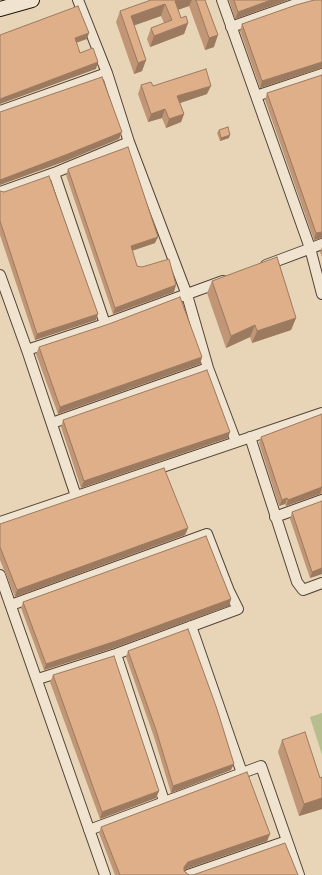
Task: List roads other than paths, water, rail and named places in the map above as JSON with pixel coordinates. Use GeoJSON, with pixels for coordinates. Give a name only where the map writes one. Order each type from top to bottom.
{"type":"FeatureCollection","features":[{"type":"Feature","properties":{"kind":"street"},"geometry":{"type":"LineString","coordinates":[[0,9],[32,0]]}},
{"type":"Feature","properties":{"kind":"street"},"geometry":{"type":"LineString","coordinates":[[78,0],[107,73],[129,142],[187,294],[208,368],[236,442]]}},
{"type":"Feature","properties":{"kind":"street"},"geometry":{"type":"LineString","coordinates":[[222,0],[310,248],[322,294]]}},
{"type":"Feature","properties":{"kind":"street"},"geometry":{"type":"LineString","coordinates":[[231,27],[307,0]]}},
{"type":"Feature","properties":{"kind":"street"},"geometry":{"type":"LineString","coordinates":[[0,111],[107,73]]}},
{"type":"Feature","properties":{"kind":"street"},"geometry":{"type":"LineString","coordinates":[[256,96],[322,74]]}},
{"type":"Feature","properties":{"kind":"street"},"geometry":{"type":"LineString","coordinates":[[0,192],[54,173],[129,142]]}},
{"type":"Feature","properties":{"kind":"street"},"geometry":{"type":"LineString","coordinates":[[54,173],[105,324]]}},
{"type":"Feature","properties":{"kind":"street"},"geometry":{"type":"LineString","coordinates":[[259,267],[322,244]]}},
{"type":"Feature","properties":{"kind":"street"},"geometry":{"type":"LineString","coordinates":[[0,275],[76,496]]}},
{"type":"Feature","properties":{"kind":"street"},"geometry":{"type":"LineString","coordinates":[[27,350],[105,324],[230,278]]}},
{"type":"Feature","properties":{"kind":"street"},"geometry":{"type":"LineString","coordinates":[[52,423],[208,368]]}},
{"type":"Feature","properties":{"kind":"street"},"geometry":{"type":"LineString","coordinates":[[0,522],[322,413]]}},
{"type":"Feature","properties":{"kind":"street"},"geometry":{"type":"LineString","coordinates":[[250,437],[297,582],[303,590],[322,584]]}},
{"type":"Feature","properties":{"kind":"street"},"geometry":{"type":"LineString","coordinates":[[275,517],[322,500]]}},
{"type":"Feature","properties":{"kind":"street"},"geometry":{"type":"LineString","coordinates":[[11,605],[207,534],[229,591],[238,609],[116,654],[38,679]]}},
{"type":"Feature","properties":{"kind":"street"},"geometry":{"type":"LineString","coordinates":[[0,575],[38,679],[105,875]]}},
{"type":"Feature","properties":{"kind":"street"},"geometry":{"type":"LineString","coordinates":[[191,626],[242,773]]}},
{"type":"Feature","properties":{"kind":"street"},"geometry":{"type":"LineString","coordinates":[[116,654],[164,801]]}},
{"type":"Feature","properties":{"kind":"street"},"geometry":{"type":"LineString","coordinates":[[89,830],[261,766],[299,875]]}},
{"type":"Feature","properties":{"kind":"street"},"geometry":{"type":"LineString","coordinates":[[188,875],[287,841]]}}]}
